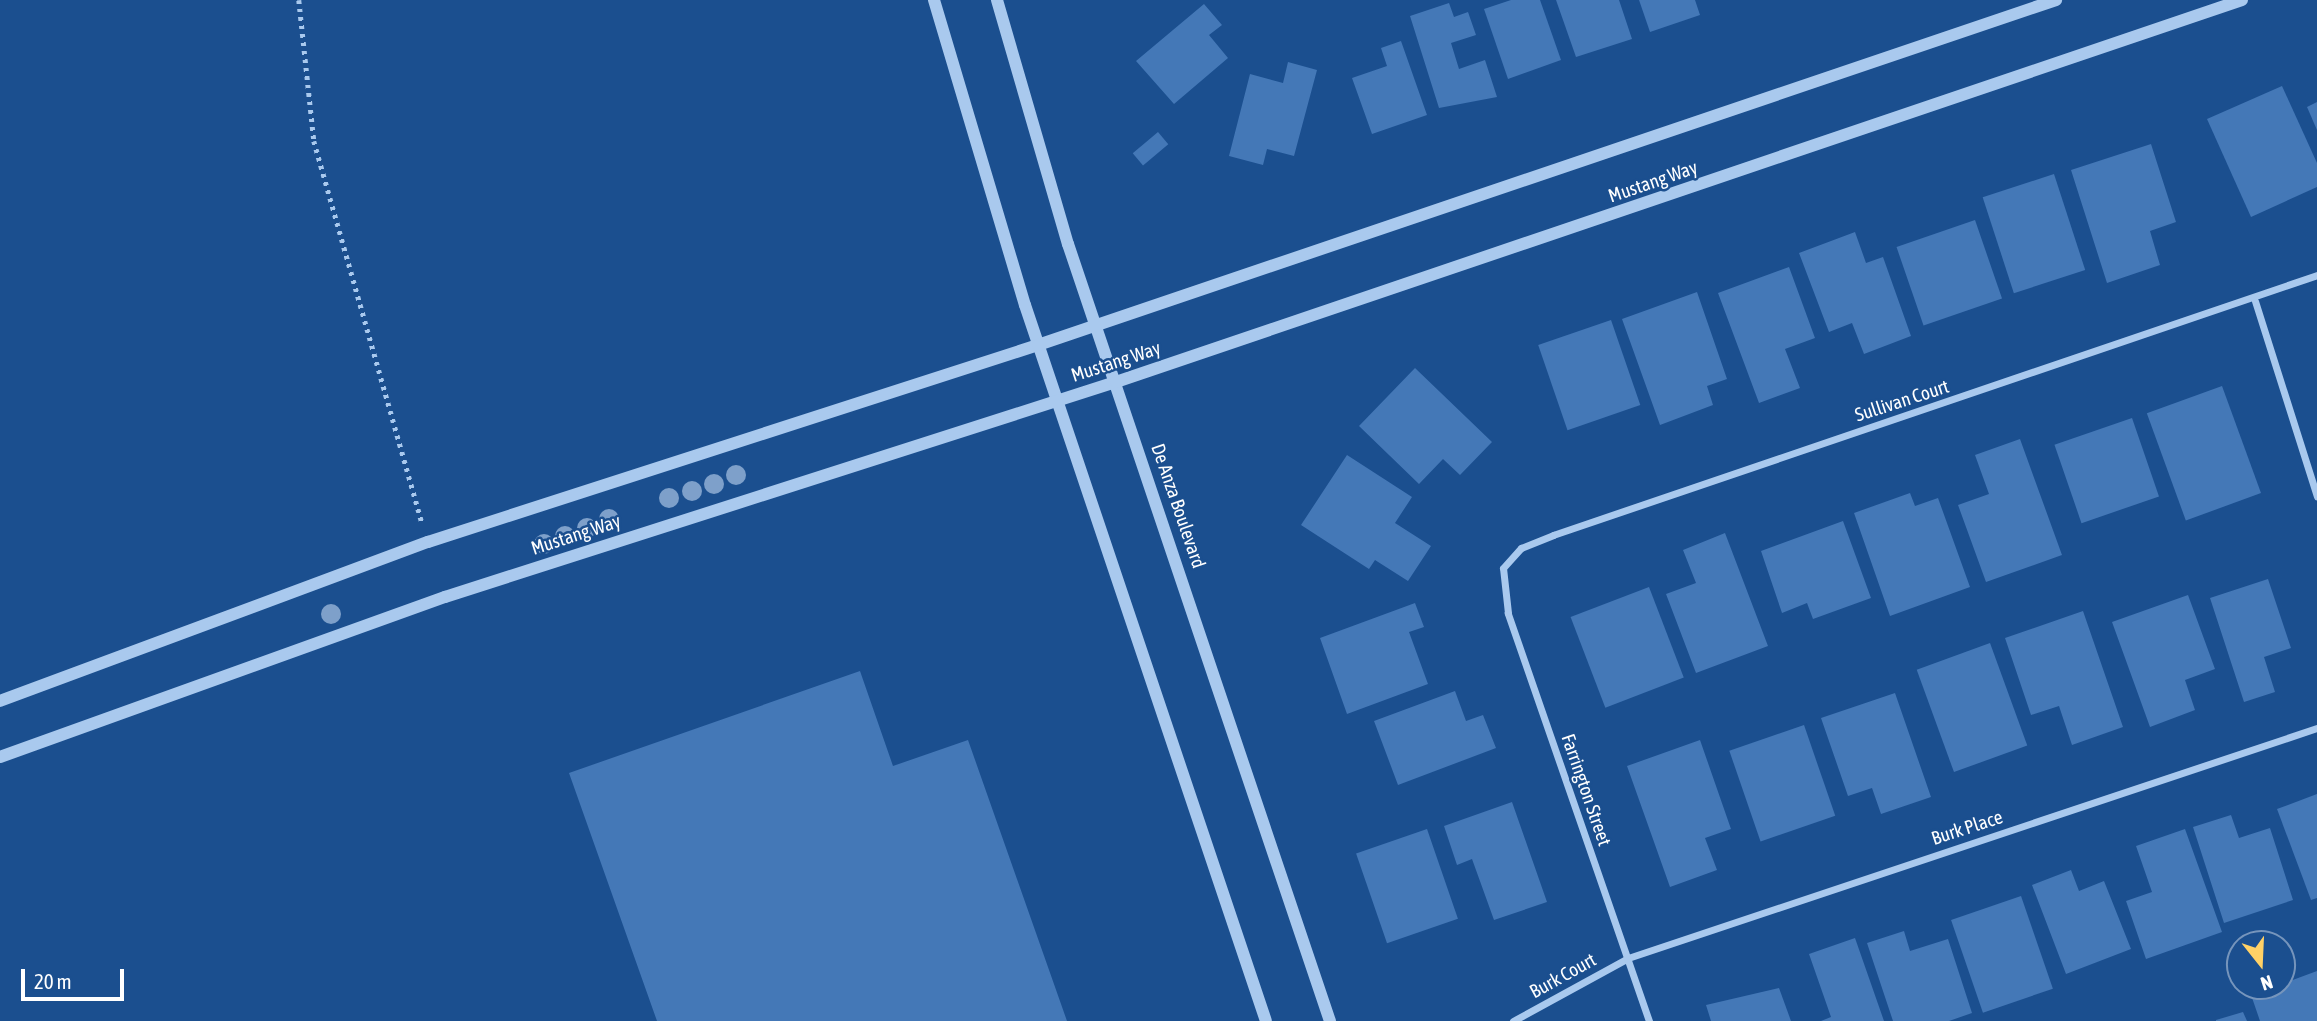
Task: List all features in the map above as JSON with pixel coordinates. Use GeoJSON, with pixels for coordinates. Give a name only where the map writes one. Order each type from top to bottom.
{"type":"FeatureCollection","features":[{"type":"Feature","properties":{"kind":"street"},"geometry":{"type":"LineString","coordinates":[[934,0],[1038,345],[1266,1021]]}},
{"type":"Feature","properties":{"kind":"street","name":"De Anza Boulevard"},"geometry":{"type":"LineString","coordinates":[[997,0],[1019,90],[1330,1021]]}},
{"type":"Feature","properties":{"kind":"street","name":"Mustang Way"},"geometry":{"type":"LineString","coordinates":[[0,701],[428,542],[1038,345],[2056,0]]}},
{"type":"Feature","properties":{"kind":"street","name":"Mustang Way"},"geometry":{"type":"LineString","coordinates":[[0,757],[445,597],[1116,382],[2242,0]]}},
{"type":"Feature","properties":{"kind":"street","name":"Sullivan Court"},"geometry":{"type":"LineString","coordinates":[[1503,568],[1521,548],[1603,517],[2255,301],[2317,275]]}},
{"type":"Feature","properties":{"kind":"street"},"geometry":{"type":"LineString","coordinates":[[2255,301],[2317,496]]}},
{"type":"Feature","properties":{"kind":"street","name":"Farrington Street"},"geometry":{"type":"LineString","coordinates":[[1503,568],[1508,612],[1649,1021]]}},
{"type":"Feature","properties":{"kind":"street","name":"Burk Place"},"geometry":{"type":"LineString","coordinates":[[1628,958],[2317,728]]}},
{"type":"Feature","properties":{"kind":"street","name":"Burk Court"},"geometry":{"type":"LineString","coordinates":[[1513,1021],[1628,958]]}},
{"type":"Feature","properties":{"kind":"path"},"geometry":{"type":"LineString","coordinates":[[299,0],[314,141],[428,542]]}},
{"type":"Feature","properties":{"kind":"building"},"geometry":{"type":"Polygon","coordinates":[[[1511,0],[1540,0],[1561,60],[1508,79],[1484,9],[1511,0]]]}},
{"type":"Feature","properties":{"kind":"building"},"geometry":{"type":"Polygon","coordinates":[[[1556,0],[1619,0],[1632,39],[1576,57],[1556,0]]]}},
{"type":"Feature","properties":{"kind":"building"},"geometry":{"type":"Polygon","coordinates":[[[1639,0],[1695,0],[1700,15],[1650,32],[1639,0]]]}},
{"type":"Feature","properties":{"kind":"building"},"geometry":{"type":"Polygon","coordinates":[[[1449,3],[1454,17],[1468,12],[1476,35],[1451,43],[1459,69],[1485,60],[1497,97],[1439,108],[1410,16],[1449,3]]]}},
{"type":"Feature","properties":{"kind":"building"},"geometry":{"type":"Polygon","coordinates":[[[1204,4],[1222,25],[1209,35],[1228,58],[1174,104],[1136,61],[1204,4]]]}},
{"type":"Feature","properties":{"kind":"building"},"geometry":{"type":"Polygon","coordinates":[[[1401,41],[1427,115],[1372,134],[1352,78],[1387,66],[1381,48],[1401,41]]]}},
{"type":"Feature","properties":{"kind":"building"},"geometry":{"type":"Polygon","coordinates":[[[1288,62],[1317,70],[1294,156],[1267,149],[1263,165],[1229,156],[1250,74],[1283,83],[1288,62]]]}},
{"type":"Feature","properties":{"kind":"building"},"geometry":{"type":"Polygon","coordinates":[[[2282,86],[2317,163],[2317,187],[2251,217],[2207,119],[2282,86]]]}},
{"type":"Feature","properties":{"kind":"building"},"geometry":{"type":"Polygon","coordinates":[[[2317,102],[2317,130],[2307,107],[2317,102]]]}},
{"type":"Feature","properties":{"kind":"building"},"geometry":{"type":"Polygon","coordinates":[[[1158,132],[1168,144],[1143,165],[1133,153],[1158,132]]]}},
{"type":"Feature","properties":{"kind":"building"},"geometry":{"type":"Polygon","coordinates":[[[2151,144],[2176,222],[2150,231],[2160,265],[2107,283],[2071,170],[2151,144]]]}},
{"type":"Feature","properties":{"kind":"building"},"geometry":{"type":"Polygon","coordinates":[[[2054,174],[2085,270],[2014,293],[1983,197],[2054,174]]]}},
{"type":"Feature","properties":{"kind":"building"},"geometry":{"type":"Polygon","coordinates":[[[1975,220],[2002,298],[1924,326],[1897,247],[1975,220]]]}},
{"type":"Feature","properties":{"kind":"building"},"geometry":{"type":"Polygon","coordinates":[[[1855,232],[1866,263],[1883,257],[1911,336],[1864,354],[1852,323],[1829,332],[1799,253],[1855,232]]]}},
{"type":"Feature","properties":{"kind":"building"},"geometry":{"type":"Polygon","coordinates":[[[1789,267],[1815,338],[1785,349],[1800,388],[1759,403],[1718,293],[1789,267]]]}},
{"type":"Feature","properties":{"kind":"building"},"geometry":{"type":"Polygon","coordinates":[[[1697,292],[1727,379],[1707,386],[1713,405],[1660,425],[1622,319],[1697,292]]]}},
{"type":"Feature","properties":{"kind":"building"},"geometry":{"type":"Polygon","coordinates":[[[1611,320],[1640,405],[1567,430],[1538,345],[1611,320]]]}},
{"type":"Feature","properties":{"kind":"building"},"geometry":{"type":"Polygon","coordinates":[[[1415,368],[1492,442],[1460,475],[1443,459],[1419,484],[1359,426],[1415,368]]]}},
{"type":"Feature","properties":{"kind":"building"},"geometry":{"type":"Polygon","coordinates":[[[2222,386],[2261,493],[2186,520],[2147,413],[2222,386]]]}},
{"type":"Feature","properties":{"kind":"building"},"geometry":{"type":"Polygon","coordinates":[[[2132,418],[2159,496],[2081,523],[2054,445],[2132,418]]]}},
{"type":"Feature","properties":{"kind":"building"},"geometry":{"type":"Polygon","coordinates":[[[2020,439],[2062,555],[1986,582],[1958,505],[1989,494],[1975,455],[2020,439]]]}},
{"type":"Feature","properties":{"kind":"building"},"geometry":{"type":"Polygon","coordinates":[[[1347,455],[1412,497],[1395,523],[1431,546],[1408,581],[1375,560],[1369,569],[1301,525],[1347,455]]]}},
{"type":"Feature","properties":{"kind":"building"},"geometry":{"type":"Polygon","coordinates":[[[1910,493],[1915,506],[1938,498],[1970,587],[1890,616],[1854,513],[1910,493]]]}},
{"type":"Feature","properties":{"kind":"building"},"geometry":{"type":"Polygon","coordinates":[[[1843,521],[1871,598],[1813,619],[1807,603],[1782,613],[1761,551],[1843,521]]]}},
{"type":"Feature","properties":{"kind":"building"},"geometry":{"type":"Polygon","coordinates":[[[1725,533],[1768,646],[1696,673],[1666,594],[1696,583],[1683,550],[1725,533]]]}},
{"type":"Feature","properties":{"kind":"building"},"geometry":{"type":"Polygon","coordinates":[[[2268,579],[2291,648],[2264,657],[2275,692],[2244,702],[2210,598],[2268,579]]]}},
{"type":"Feature","properties":{"kind":"building"},"geometry":{"type":"Polygon","coordinates":[[[1649,587],[1684,678],[1605,708],[1571,617],[1649,587]]]}},
{"type":"Feature","properties":{"kind":"building"},"geometry":{"type":"Polygon","coordinates":[[[2188,595],[2215,669],[2185,680],[2195,710],[2150,727],[2112,622],[2188,595]]]}},
{"type":"Feature","properties":{"kind":"building"},"geometry":{"type":"Polygon","coordinates":[[[1415,603],[1424,627],[1409,632],[1428,684],[1347,714],[1320,638],[1415,603]]]}},
{"type":"Feature","properties":{"kind":"building"},"geometry":{"type":"Polygon","coordinates":[[[2083,611],[2123,727],[2072,745],[2059,706],[2031,715],[2005,638],[2083,611]]]}},
{"type":"Feature","properties":{"kind":"building"},"geometry":{"type":"Polygon","coordinates":[[[1990,643],[2027,745],[1954,772],[1917,670],[1990,643]]]}},
{"type":"Feature","properties":{"kind":"building"},"geometry":{"type":"Polygon","coordinates":[[[860,671],[893,766],[968,740],[1067,1021],[657,1021],[569,773],[860,671]]]}},
{"type":"Feature","properties":{"kind":"building"},"geometry":{"type":"Polygon","coordinates":[[[1455,691],[1466,721],[1483,715],[1496,748],[1398,785],[1374,721],[1455,691]]]}},
{"type":"Feature","properties":{"kind":"building"},"geometry":{"type":"Polygon","coordinates":[[[1895,693],[1931,797],[1881,814],[1872,788],[1848,796],[1821,718],[1895,693]]]}},
{"type":"Feature","properties":{"kind":"building"},"geometry":{"type":"Polygon","coordinates":[[[1804,725],[1835,816],[1761,841],[1729,751],[1804,725]]]}},
{"type":"Feature","properties":{"kind":"building"},"geometry":{"type":"Polygon","coordinates":[[[1700,740],[1731,829],[1705,838],[1717,870],[1670,887],[1627,766],[1700,740]]]}},
{"type":"Feature","properties":{"kind":"building"},"geometry":{"type":"Polygon","coordinates":[[[2317,794],[2317,898],[2311,900],[2277,809],[2317,794]]]}},
{"type":"Feature","properties":{"kind":"building"},"geometry":{"type":"Polygon","coordinates":[[[1512,802],[1547,902],[1494,920],[1472,859],[1457,865],[1444,826],[1512,802]]]}},
{"type":"Feature","properties":{"kind":"building"},"geometry":{"type":"Polygon","coordinates":[[[2231,815],[2239,838],[2270,828],[2293,900],[2224,923],[2193,827],[2231,815]]]}},
{"type":"Feature","properties":{"kind":"building"},"geometry":{"type":"Polygon","coordinates":[[[1427,829],[1458,919],[1387,943],[1356,853],[1427,829]]]}},
{"type":"Feature","properties":{"kind":"building"},"geometry":{"type":"Polygon","coordinates":[[[2185,829],[2222,932],[2146,959],[2126,901],[2152,892],[2136,846],[2185,829]]]}},
{"type":"Feature","properties":{"kind":"building"},"geometry":{"type":"Polygon","coordinates":[[[2071,870],[2079,891],[2104,881],[2131,949],[2066,974],[2032,885],[2071,870]]]}},
{"type":"Feature","properties":{"kind":"building"},"geometry":{"type":"Polygon","coordinates":[[[2021,896],[2053,989],[1983,1013],[1951,920],[2021,896]]]}},
{"type":"Feature","properties":{"kind":"building"},"geometry":{"type":"Polygon","coordinates":[[[1904,931],[1910,951],[1948,939],[1972,1013],[1949,1021],[1893,1021],[1867,943],[1904,931]]]}},
{"type":"Feature","properties":{"kind":"building"},"geometry":{"type":"Polygon","coordinates":[[[1855,938],[1884,1021],[1821,1021],[1831,1017],[1809,954],[1855,938]]]}},
{"type":"Feature","properties":{"kind":"building"},"geometry":{"type":"Polygon","coordinates":[[[2317,971],[2317,1021],[2260,1021],[2253,1000],[2296,1000],[2296,979],[2317,971]]]}},
{"type":"Feature","properties":{"kind":"building"},"geometry":{"type":"Polygon","coordinates":[[[1779,988],[1791,1021],[1711,1021],[1706,1005],[1779,988]]]}},
{"type":"Feature","properties":{"kind":"building"},"geometry":{"type":"Polygon","coordinates":[[[2243,1012],[2247,1021],[2216,1021],[2216,1020],[2243,1012]]]}}]}
